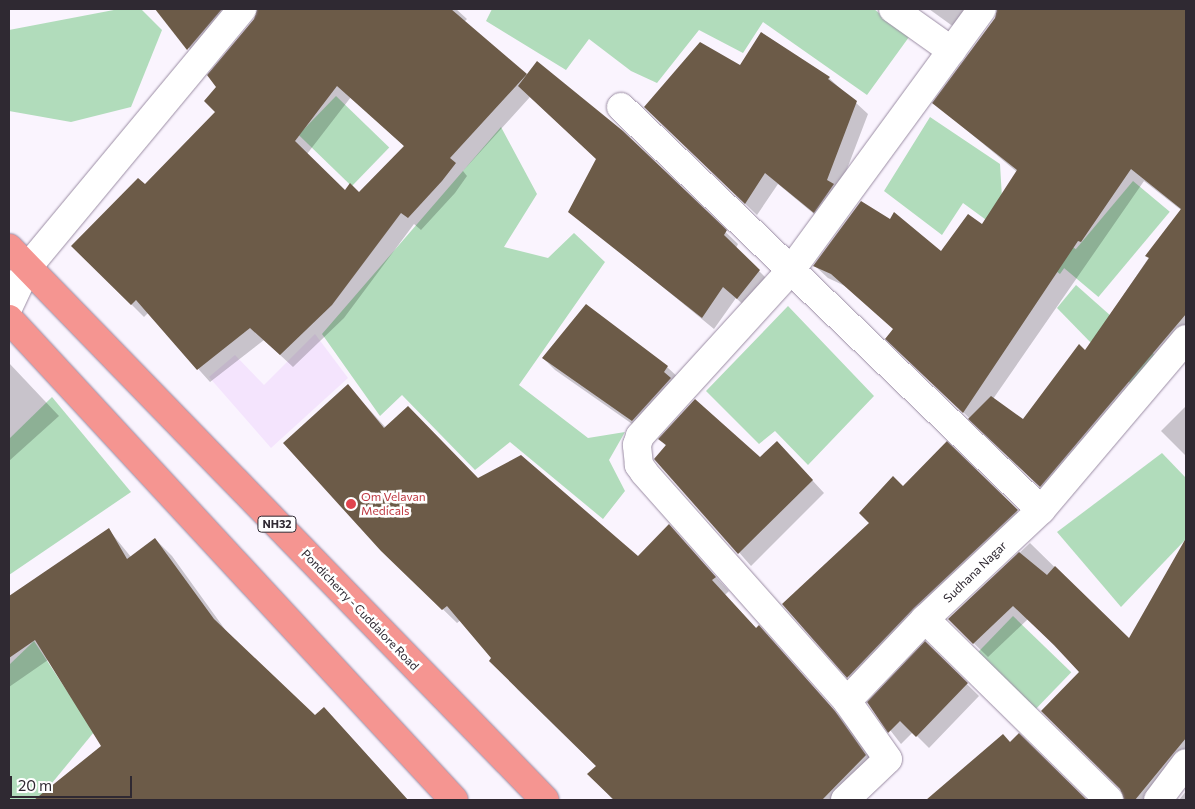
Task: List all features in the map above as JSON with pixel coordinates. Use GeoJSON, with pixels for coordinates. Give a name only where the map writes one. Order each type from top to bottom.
{"type":"FeatureCollection","features":[{"type":"Feature","properties":{"kind":"highway","name":"Pondicherry - Cuddalore Road"},"geometry":{"type":"LineString","coordinates":[[9,248],[545,800]]}},
{"type":"Feature","properties":{"kind":"highway"},"geometry":{"type":"LineString","coordinates":[[9,319],[454,800]]}},
{"type":"Feature","properties":{"kind":"street"},"geometry":{"type":"LineString","coordinates":[[9,306],[27,268],[242,9]]}},
{"type":"Feature","properties":{"kind":"street"},"geometry":{"type":"LineString","coordinates":[[893,9],[952,51]]}},
{"type":"Feature","properties":{"kind":"street"},"geometry":{"type":"LineString","coordinates":[[844,800],[888,759],[847,701],[644,472],[637,454],[640,436],[791,270],[982,9]]}},
{"type":"Feature","properties":{"kind":"street"},"geometry":{"type":"LineString","coordinates":[[621,107],[1041,510]]}},
{"type":"Feature","properties":{"kind":"street","name":"Sudhana Nagar"},"geometry":{"type":"LineString","coordinates":[[847,701],[925,619],[1041,510],[1186,339]]}},
{"type":"Feature","properties":{"kind":"street"},"geometry":{"type":"LineString","coordinates":[[925,619],[1109,800]]}},
{"type":"Feature","properties":{"kind":"street"},"geometry":{"type":"LineString","coordinates":[[1158,800],[1186,763]]}},
{"type":"Feature","properties":{"kind":"shaded area"},"geometry":{"type":"Polygon","coordinates":[[[315,334],[348,378],[271,448],[209,377],[235,355],[264,385],[315,334]]]}},
{"type":"Feature","properties":{"kind":"green space"},"geometry":{"type":"Polygon","coordinates":[[[119,9],[141,9],[162,30],[131,107],[71,122],[9,111],[9,30],[119,9]]]}},
{"type":"Feature","properties":{"kind":"green space"},"geometry":{"type":"Polygon","coordinates":[[[492,9],[874,9],[909,37],[867,95],[763,22],[743,53],[699,30],[657,83],[631,71],[589,39],[566,70],[486,21],[492,9]]]}},
{"type":"Feature","properties":{"kind":"green space"},"geometry":{"type":"Polygon","coordinates":[[[336,96],[389,147],[352,186],[298,135],[336,96]]]}},
{"type":"Feature","properties":{"kind":"green space"},"geometry":{"type":"Polygon","coordinates":[[[930,117],[1000,164],[1002,198],[1077,250],[1060,274],[963,203],[942,235],[884,191],[930,117]]]}},
{"type":"Feature","properties":{"kind":"green space"},"geometry":{"type":"Polygon","coordinates":[[[501,127],[537,194],[504,247],[548,258],[574,233],[605,262],[519,385],[588,438],[625,432],[609,460],[625,491],[603,519],[510,442],[475,470],[402,395],[380,416],[322,334],[501,127]]]}},
{"type":"Feature","properties":{"kind":"green space"},"geometry":{"type":"Polygon","coordinates":[[[1133,181],[1170,212],[1098,297],[1062,266],[1133,181]]]}},
{"type":"Feature","properties":{"kind":"green space"},"geometry":{"type":"Polygon","coordinates":[[[1076,285],[1156,356],[1134,387],[1057,308],[1076,285]]]}},
{"type":"Feature","properties":{"kind":"green space"},"geometry":{"type":"Polygon","coordinates":[[[788,306],[874,396],[808,465],[775,431],[759,444],[706,391],[788,306]]]}},
{"type":"Feature","properties":{"kind":"green space"},"geometry":{"type":"Polygon","coordinates":[[[52,397],[131,492],[9,575],[9,439],[52,397]]]}},
{"type":"Feature","properties":{"kind":"green space"},"geometry":{"type":"Polygon","coordinates":[[[1162,453],[1186,478],[1186,539],[1121,607],[1057,532],[1162,453]]]}},
{"type":"Feature","properties":{"kind":"green space"},"geometry":{"type":"Polygon","coordinates":[[[1013,616],[1071,672],[1032,713],[973,657],[1013,616]]]}},
{"type":"Feature","properties":{"kind":"green space"},"geometry":{"type":"Polygon","coordinates":[[[34,641],[94,732],[38,800],[9,800],[9,665],[34,641]]]}},
{"type":"Feature","properties":{"kind":"building"},"geometry":{"type":"Polygon","coordinates":[[[155,9],[222,9],[187,50],[155,9]]]}},
{"type":"Feature","properties":{"kind":"building"},"geometry":{"type":"Polygon","coordinates":[[[257,9],[451,9],[527,74],[450,158],[456,163],[442,181],[408,218],[401,213],[332,305],[280,355],[250,328],[197,370],[136,300],[131,305],[71,246],[138,178],[145,184],[215,112],[204,101],[216,87],[207,75],[254,19],[257,9]],[[337,86],[295,141],[345,190],[350,183],[359,192],[404,146],[337,86]]]}},
{"type":"Feature","properties":{"kind":"building"},"geometry":{"type":"Polygon","coordinates":[[[997,9],[1186,9],[1186,314],[1040,487],[968,419],[991,396],[1023,419],[1079,344],[1085,350],[1149,258],[1145,256],[1181,209],[1131,169],[1081,242],[1078,241],[963,413],[885,339],[893,329],[831,274],[813,266],[861,201],[890,219],[894,212],[941,251],[968,214],[982,224],[1017,170],[932,103],[995,18],[997,9]]]}},
{"type":"Feature","properties":{"kind":"building"},"geometry":{"type":"Polygon","coordinates":[[[761,32],[830,77],[828,79],[857,101],[827,180],[834,184],[814,213],[765,173],[745,204],[644,107],[700,42],[740,65],[761,32]]]}},
{"type":"Feature","properties":{"kind":"building"},"geometry":{"type":"Polygon","coordinates":[[[537,61],[623,131],[727,230],[724,235],[760,270],[737,299],[723,287],[702,318],[568,212],[596,159],[518,86],[537,61]]]}},
{"type":"Feature","properties":{"kind":"building"},"geometry":{"type":"Polygon","coordinates":[[[586,304],[668,366],[664,372],[671,378],[632,421],[542,358],[586,304]]]}},
{"type":"Feature","properties":{"kind":"building"},"geometry":{"type":"Polygon","coordinates":[[[348,384],[384,428],[408,406],[478,478],[521,455],[638,556],[669,524],[716,577],[712,580],[756,628],[759,625],[835,711],[866,755],[822,800],[614,800],[587,774],[596,766],[489,661],[491,658],[447,606],[442,610],[381,551],[283,443],[348,384]]]}},
{"type":"Feature","properties":{"kind":"building"},"geometry":{"type":"Polygon","coordinates":[[[695,399],[760,457],[777,441],[813,480],[738,554],[654,459],[666,445],[658,439],[695,399]]]}},
{"type":"Feature","properties":{"kind":"building"},"geometry":{"type":"Polygon","coordinates":[[[947,441],[1018,510],[914,608],[847,678],[782,604],[869,523],[859,513],[893,476],[903,486],[947,441]]]}},
{"type":"Feature","properties":{"kind":"building"},"geometry":{"type":"Polygon","coordinates":[[[109,528],[127,559],[155,538],[214,619],[315,715],[324,707],[408,800],[34,800],[101,746],[35,640],[9,658],[9,596],[109,528]]]}},
{"type":"Feature","properties":{"kind":"building"},"geometry":{"type":"Polygon","coordinates":[[[1186,538],[1186,738],[1135,800],[1124,800],[1120,789],[1041,711],[1079,672],[1054,645],[1013,606],[973,644],[948,619],[1019,552],[1047,575],[1055,566],[1129,638],[1186,538]]]}},
{"type":"Feature","properties":{"kind":"building"},"geometry":{"type":"Polygon","coordinates":[[[925,641],[968,683],[916,737],[900,721],[888,733],[867,702],[925,641]]]}},
{"type":"Feature","properties":{"kind":"building"},"geometry":{"type":"Polygon","coordinates":[[[1019,733],[1087,800],[926,800],[1003,734],[1010,742],[1019,733]]]}},
{"type":"Feature","properties":{"kind":"place","name":"Om Velavan Medicals"},"geometry":{"type":"Point","coordinates":[351,504]}}]}
